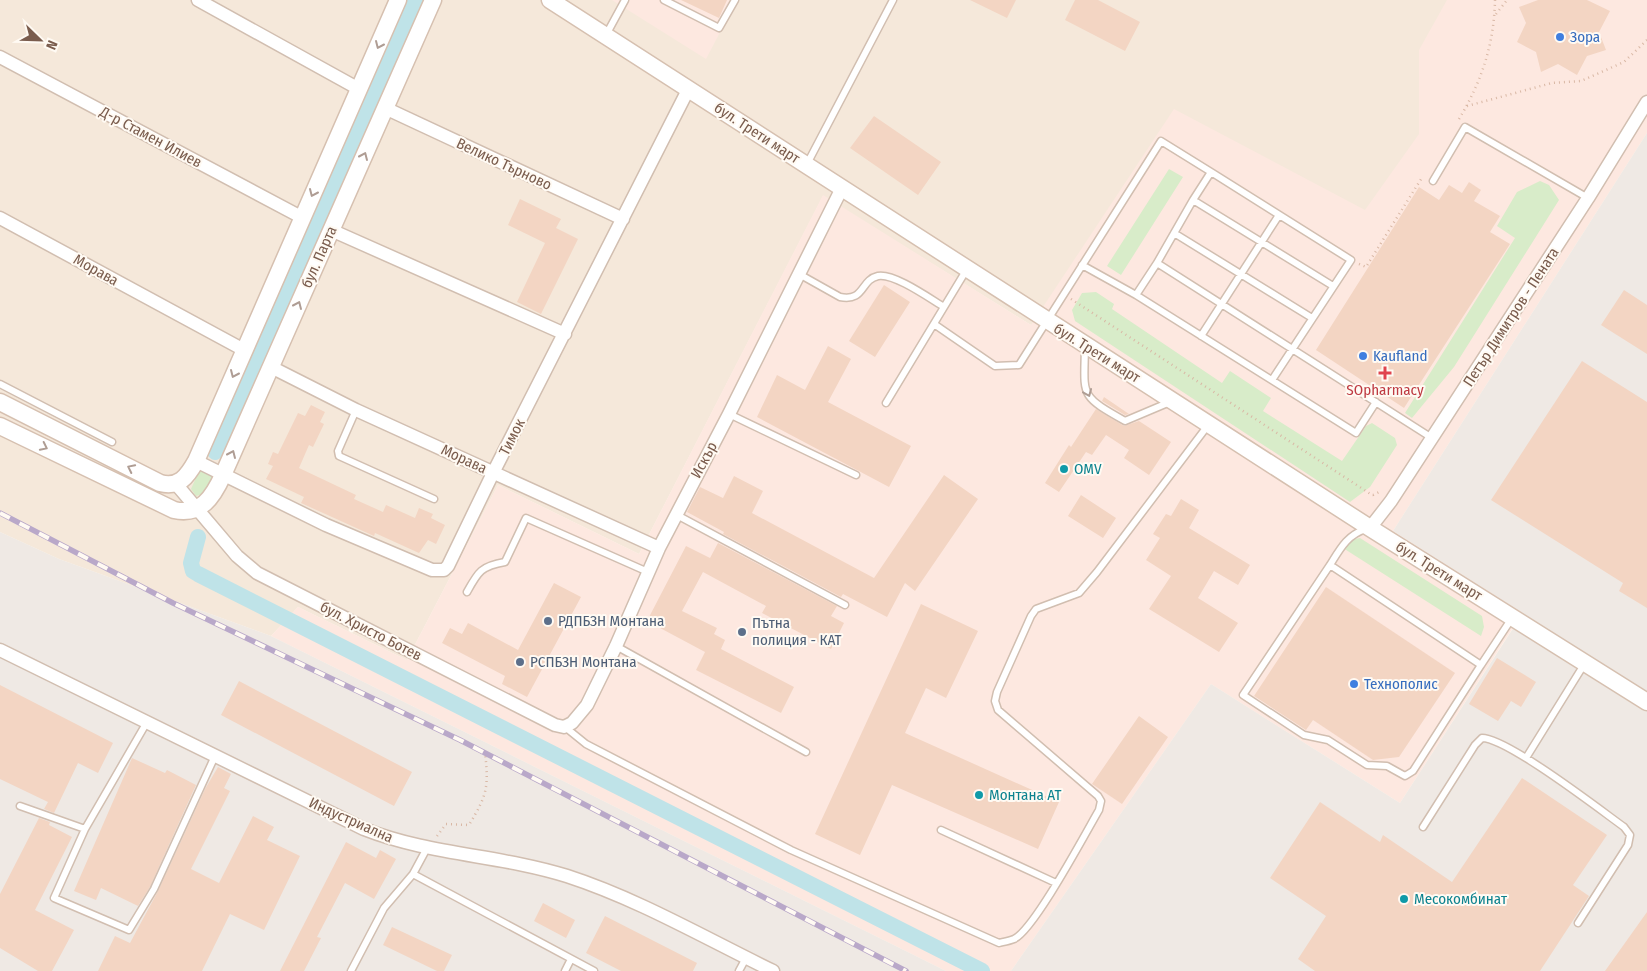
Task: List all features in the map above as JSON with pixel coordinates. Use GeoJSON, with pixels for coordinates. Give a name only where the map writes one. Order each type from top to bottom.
{"type":"FeatureCollection","features":[{"type":"Feature","properties":{"kind":"main road","name":"бул. Парта"},"geometry":{"type":"LineString","coordinates":[[176,484],[184,479],[196,461],[398,0]]}},
{"type":"Feature","properties":{"kind":"main road","name":"бул. Парта"},"geometry":{"type":"LineString","coordinates":[[198,509],[212,497],[223,475],[433,0]]}},
{"type":"Feature","properties":{"kind":"main road","name":"бул. Трети март"},"geometry":{"type":"LineString","coordinates":[[550,0],[1370,528],[1647,702]]}},
{"type":"Feature","properties":{"kind":"main road"},"geometry":{"type":"LineString","coordinates":[[0,402],[74,432],[160,483],[176,484]]}},
{"type":"Feature","properties":{"kind":"main road"},"geometry":{"type":"LineString","coordinates":[[0,426],[170,509],[184,512],[198,509]]}},
{"type":"Feature","properties":{"kind":"street"},"geometry":{"type":"LineString","coordinates":[[198,0],[359,89]]}},
{"type":"Feature","properties":{"kind":"street","name":"Д-р Стамен Илиев"},"geometry":{"type":"LineString","coordinates":[[0,57],[303,218]]}},
{"type":"Feature","properties":{"kind":"street","name":"Тимок"},"geometry":{"type":"LineString","coordinates":[[223,475],[326,525],[438,572],[448,566],[493,473],[689,88]]}},
{"type":"Feature","properties":{"kind":"street","name":"Петър Димитров - Пената"},"geometry":{"type":"LineString","coordinates":[[1370,528],[1392,501],[1588,198],[1647,102]]}},
{"type":"Feature","properties":{"kind":"street","name":"Велико Търново"},"geometry":{"type":"LineString","coordinates":[[385,108],[623,219]]}},
{"type":"Feature","properties":{"kind":"street","name":"Искър"},"geometry":{"type":"LineString","coordinates":[[564,727],[582,714],[616,646],[675,514],[729,414],[842,188]]}},
{"type":"Feature","properties":{"kind":"street","name":"Морава"},"geometry":{"type":"LineString","coordinates":[[0,218],[244,350]]}},
{"type":"Feature","properties":{"kind":"street"},"geometry":{"type":"LineString","coordinates":[[331,230],[565,334]]}},
{"type":"Feature","properties":{"kind":"street","name":"Морава"},"geometry":{"type":"LineString","coordinates":[[271,367],[356,410],[659,548]]}},
{"type":"Feature","properties":{"kind":"street"},"geometry":{"type":"LineString","coordinates":[[196,461],[223,475]]}},
{"type":"Feature","properties":{"kind":"street","name":"бул. Христо Ботев"},"geometry":{"type":"LineString","coordinates":[[176,484],[237,556],[257,573],[555,725],[564,727]]}},
{"type":"Feature","properties":{"kind":"street","name":"Индустриална"},"geometry":{"type":"LineString","coordinates":[[0,650],[148,721],[364,829],[427,848],[523,865],[566,876],[613,893],[773,971]]}},
{"type":"Feature","properties":{"kind":"lane"},"geometry":{"type":"LineString","coordinates":[[606,35],[625,0]]}},
{"type":"Feature","properties":{"kind":"lane"},"geometry":{"type":"LineString","coordinates":[[664,0],[719,28],[735,0]]}},
{"type":"Feature","properties":{"kind":"lane"},"geometry":{"type":"LineString","coordinates":[[806,165],[893,0]]}},
{"type":"Feature","properties":{"kind":"lane"},"geometry":{"type":"LineString","coordinates":[[1433,181],[1465,127],[1588,198]]}},
{"type":"Feature","properties":{"kind":"lane"},"geometry":{"type":"LineString","coordinates":[[934,324],[995,366],[1019,365],[1161,141],[1351,260],[1272,380]]}},
{"type":"Feature","properties":{"kind":"lane"},"geometry":{"type":"LineString","coordinates":[[1136,295],[1211,172]]}},
{"type":"Feature","properties":{"kind":"lane"},"geometry":{"type":"LineString","coordinates":[[1194,200],[1333,286]]}},
{"type":"Feature","properties":{"kind":"lane"},"geometry":{"type":"LineString","coordinates":[[1201,336],[1278,215]]}},
{"type":"Feature","properties":{"kind":"lane"},"geometry":{"type":"LineString","coordinates":[[1174,233],[1312,318]]}},
{"type":"Feature","properties":{"kind":"lane"},"geometry":{"type":"LineString","coordinates":[[1157,263],[1432,438]]}},
{"type":"Feature","properties":{"kind":"lane"},"geometry":{"type":"LineString","coordinates":[[1082,265],[1136,295],[1356,433],[1376,402]]}},
{"type":"Feature","properties":{"kind":"lane"},"geometry":{"type":"LineString","coordinates":[[886,403],[968,269]]}},
{"type":"Feature","properties":{"kind":"lane"},"geometry":{"type":"LineString","coordinates":[[799,274],[840,297],[847,298],[858,295],[872,279],[879,276],[892,277],[944,307]]}},
{"type":"Feature","properties":{"kind":"lane"},"geometry":{"type":"LineString","coordinates":[[1085,345],[1084,388],[1092,402],[1125,421],[1173,401]]}},
{"type":"Feature","properties":{"kind":"lane"},"geometry":{"type":"LineString","coordinates":[[0,384],[74,432],[112,442]]}},
{"type":"Feature","properties":{"kind":"lane"},"geometry":{"type":"LineString","coordinates":[[356,410],[338,451],[339,456],[434,500]]}},
{"type":"Feature","properties":{"kind":"lane"},"geometry":{"type":"LineString","coordinates":[[729,414],[856,475]]}},
{"type":"Feature","properties":{"kind":"lane"},"geometry":{"type":"LineString","coordinates":[[564,727],[586,744],[791,850],[998,943],[1014,939],[1028,927],[1056,883],[1099,810],[1101,801],[1098,796],[998,710],[995,701],[998,692],[1031,616],[1044,604],[1079,593],[1097,572],[1209,423]]}},
{"type":"Feature","properties":{"kind":"lane"},"geometry":{"type":"LineString","coordinates":[[675,514],[845,605]]}},
{"type":"Feature","properties":{"kind":"lane"},"geometry":{"type":"LineString","coordinates":[[467,592],[480,570],[490,564],[505,562],[526,518],[648,572]]}},
{"type":"Feature","properties":{"kind":"lane"},"geometry":{"type":"LineString","coordinates":[[1370,528],[1354,533],[1345,541],[1244,692],[1245,697],[1304,735],[1328,740],[1367,765],[1387,766],[1405,776],[1413,771],[1512,618]]}},
{"type":"Feature","properties":{"kind":"lane"},"geometry":{"type":"LineString","coordinates":[[1330,565],[1481,665]]}},
{"type":"Feature","properties":{"kind":"lane"},"geometry":{"type":"LineString","coordinates":[[616,646],[806,752]]}},
{"type":"Feature","properties":{"kind":"lane"},"geometry":{"type":"LineString","coordinates":[[1526,758],[1585,662]]}},
{"type":"Feature","properties":{"kind":"lane"},"geometry":{"type":"LineString","coordinates":[[148,721],[85,829],[54,898],[129,930],[154,889],[215,755]]}},
{"type":"Feature","properties":{"kind":"lane"},"geometry":{"type":"LineString","coordinates":[[1423,827],[1475,745],[1482,738],[1490,738],[1526,758],[1624,827],[1630,835],[1628,845],[1578,922]]}},
{"type":"Feature","properties":{"kind":"lane"},"geometry":{"type":"LineString","coordinates":[[20,806],[85,829]]}},
{"type":"Feature","properties":{"kind":"lane"},"geometry":{"type":"LineString","coordinates":[[941,830],[1056,883]]}},
{"type":"Feature","properties":{"kind":"lane"},"geometry":{"type":"LineString","coordinates":[[351,971],[384,908],[413,874],[427,848]]}},
{"type":"Feature","properties":{"kind":"lane"},"geometry":{"type":"LineString","coordinates":[[413,874],[594,971]]}},
{"type":"Feature","properties":{"kind":"lane"},"geometry":{"type":"LineString","coordinates":[[739,971],[746,958]]}},
{"type":"Feature","properties":{"kind":"lane"},"geometry":{"type":"LineString","coordinates":[[565,971],[571,959]]}},
{"type":"Feature","properties":{"kind":"path"},"geometry":{"type":"LineString","coordinates":[[1457,122],[1479,84],[1487,62],[1495,15],[1495,0]]}},
{"type":"Feature","properties":{"kind":"path"},"geometry":{"type":"LineString","coordinates":[[1495,15],[1507,0]]}},
{"type":"Feature","properties":{"kind":"path"},"geometry":{"type":"LineString","coordinates":[[1467,106],[1552,83],[1581,81],[1624,62],[1647,40]]}},
{"type":"Feature","properties":{"kind":"path"},"geometry":{"type":"LineString","coordinates":[[1351,260],[1366,267],[1426,170]]}},
{"type":"Feature","properties":{"kind":"path"},"geometry":{"type":"LineString","coordinates":[[427,848],[446,824],[469,825],[485,800],[488,779],[485,752]]}},
{"type":"Feature","properties":{"kind":"shaded area"},"geometry":{"type":"Polygon","coordinates":[[[0,0],[1647,0],[1647,133],[1031,325],[823,196],[639,554],[498,485],[407,660],[298,607],[271,636],[59,559],[0,532],[0,0]]]}},
{"type":"Feature","properties":{"kind":"shaded area"},"geometry":{"type":"Polygon","coordinates":[[[612,0],[737,0],[706,59],[612,0]]]}},
{"type":"Feature","properties":{"kind":"shaded area"},"geometry":{"type":"Polygon","coordinates":[[[1447,0],[1647,0],[1647,133],[1393,531],[1523,612],[1400,803],[1211,684],[1011,971],[946,971],[271,636],[298,607],[407,660],[498,485],[639,554],[823,195],[1031,325],[1174,109],[1365,210],[1419,134],[1419,50],[1447,0]]]}},
{"type":"Feature","properties":{"kind":"shaded area"},"geometry":{"type":"Polygon","coordinates":[[[1647,133],[1647,971],[1011,971],[1211,684],[1400,803],[1523,613],[1393,531],[1647,133]]]}},
{"type":"Feature","properties":{"kind":"shaded area"},"geometry":{"type":"Polygon","coordinates":[[[0,532],[59,559],[271,636],[946,971],[0,971],[0,532]]]}},
{"type":"Feature","properties":{"kind":"green space"},"geometry":{"type":"Polygon","coordinates":[[[1169,169],[1183,177],[1121,275],[1107,266],[1169,169]]]}},
{"type":"Feature","properties":{"kind":"green space"},"geometry":{"type":"Polygon","coordinates":[[[1540,181],[1549,185],[1559,200],[1454,367],[1412,418],[1405,413],[1515,238],[1497,226],[1517,192],[1540,181]]]}},
{"type":"Feature","properties":{"kind":"green space"},"geometry":{"type":"Polygon","coordinates":[[[1096,292],[1114,304],[1112,309],[1222,383],[1230,371],[1271,398],[1263,411],[1342,461],[1366,426],[1372,423],[1395,438],[1397,445],[1370,487],[1350,502],[1075,321],[1072,310],[1082,293],[1096,292]]]}},
{"type":"Feature","properties":{"kind":"green space"},"geometry":{"type":"Polygon","coordinates":[[[200,469],[213,475],[203,494],[196,496],[191,489],[200,469]]]}},
{"type":"Feature","properties":{"kind":"green space"},"geometry":{"type":"Polygon","coordinates":[[[1360,538],[1482,616],[1484,627],[1481,636],[1343,548],[1348,540],[1360,538]]]}},
{"type":"Feature","properties":{"kind":"building"},"geometry":{"type":"Polygon","coordinates":[[[681,0],[727,0],[719,18],[681,0]]]}},
{"type":"Feature","properties":{"kind":"building"},"geometry":{"type":"Polygon","coordinates":[[[970,0],[1016,0],[1007,18],[970,0]]]}},
{"type":"Feature","properties":{"kind":"building"},"geometry":{"type":"Polygon","coordinates":[[[1075,0],[1098,0],[1140,22],[1125,51],[1065,20],[1075,0]]]}},
{"type":"Feature","properties":{"kind":"building","name":"Зора"},"geometry":{"type":"Polygon","coordinates":[[[1538,0],[1587,0],[1610,11],[1599,32],[1606,50],[1587,56],[1577,75],[1558,64],[1541,72],[1536,52],[1517,42],[1526,23],[1519,7],[1538,0]]]}},
{"type":"Feature","properties":{"kind":"building"},"geometry":{"type":"Polygon","coordinates":[[[874,116],[941,162],[918,195],[850,148],[874,116]]]}},
{"type":"Feature","properties":{"kind":"building"},"geometry":{"type":"Polygon","coordinates":[[[1469,182],[1481,190],[1474,201],[1500,216],[1490,232],[1510,244],[1404,408],[1316,350],[1419,187],[1439,200],[1449,185],[1462,193],[1469,182]]]}},
{"type":"Feature","properties":{"kind":"building"},"geometry":{"type":"Polygon","coordinates":[[[520,199],[561,219],[556,228],[578,239],[541,314],[517,302],[545,243],[508,225],[520,199]]]}},
{"type":"Feature","properties":{"kind":"building"},"geometry":{"type":"Polygon","coordinates":[[[884,285],[910,302],[875,357],[849,341],[884,285]]]}},
{"type":"Feature","properties":{"kind":"building"},"geometry":{"type":"Polygon","coordinates":[[[1624,290],[1647,305],[1647,354],[1601,325],[1624,290]]]}},
{"type":"Feature","properties":{"kind":"building"},"geometry":{"type":"Polygon","coordinates":[[[828,346],[851,359],[828,402],[911,446],[889,487],[757,417],[777,375],[805,390],[828,346]]]}},
{"type":"Feature","properties":{"kind":"building"},"geometry":{"type":"Polygon","coordinates":[[[1582,361],[1647,402],[1647,608],[1619,591],[1623,583],[1491,500],[1582,361]]]}},
{"type":"Feature","properties":{"kind":"building"},"geometry":{"type":"Polygon","coordinates":[[[1104,397],[1129,414],[1125,415],[1102,401],[1104,397]]]}},
{"type":"Feature","properties":{"kind":"building"},"geometry":{"type":"Polygon","coordinates":[[[311,405],[325,412],[320,422],[324,424],[313,447],[309,445],[299,468],[356,495],[354,499],[383,512],[386,505],[415,518],[419,508],[433,514],[431,518],[445,525],[436,544],[428,540],[419,553],[375,533],[374,536],[301,503],[304,497],[266,479],[273,466],[268,464],[273,452],[278,454],[298,413],[305,416],[311,405]]]}},
{"type":"Feature","properties":{"kind":"building"},"geometry":{"type":"Polygon","coordinates":[[[1096,409],[1124,426],[1139,421],[1171,442],[1149,475],[1124,458],[1129,450],[1106,435],[1092,455],[1086,452],[1059,492],[1045,483],[1069,445],[1071,447],[1096,409]]]}},
{"type":"Feature","properties":{"kind":"building"},"geometry":{"type":"Polygon","coordinates":[[[944,475],[978,499],[915,591],[905,583],[887,617],[843,594],[841,597],[723,534],[724,532],[687,512],[700,487],[723,498],[734,476],[763,491],[752,513],[874,578],[944,475]]]}},
{"type":"Feature","properties":{"kind":"building"},"geometry":{"type":"Polygon","coordinates":[[[1081,495],[1116,518],[1103,538],[1068,516],[1081,495]]]}},
{"type":"Feature","properties":{"kind":"building"},"geometry":{"type":"Polygon","coordinates":[[[1181,499],[1199,510],[1189,528],[1250,565],[1238,585],[1214,571],[1198,598],[1238,623],[1219,652],[1149,609],[1171,576],[1146,560],[1160,538],[1153,534],[1166,514],[1171,516],[1181,499]]]}},
{"type":"Feature","properties":{"kind":"building"},"geometry":{"type":"Polygon","coordinates":[[[718,543],[837,606],[831,616],[844,623],[831,649],[762,613],[766,606],[703,572],[682,611],[717,628],[714,634],[725,640],[721,649],[794,687],[781,713],[696,670],[705,652],[647,621],[686,546],[710,558],[718,543]]]}},
{"type":"Feature","properties":{"kind":"building"},"geometry":{"type":"Polygon","coordinates":[[[554,583],[581,597],[527,697],[502,684],[505,676],[442,643],[450,628],[462,634],[468,623],[518,650],[554,583]]]}},
{"type":"Feature","properties":{"kind":"building","name":"Технополис"},"geometry":{"type":"Polygon","coordinates":[[[1326,587],[1455,673],[1399,757],[1373,760],[1313,720],[1306,730],[1254,696],[1326,587]]]}},
{"type":"Feature","properties":{"kind":"building"},"geometry":{"type":"Polygon","coordinates":[[[921,604],[978,631],[946,698],[926,688],[905,733],[1059,802],[1038,849],[892,785],[860,855],[815,834],[921,604]]]}},
{"type":"Feature","properties":{"kind":"building"},"geometry":{"type":"Polygon","coordinates":[[[1497,658],[1536,682],[1521,707],[1511,701],[1498,721],[1469,704],[1497,658]]]}},
{"type":"Feature","properties":{"kind":"building"},"geometry":{"type":"Polygon","coordinates":[[[239,681],[412,772],[394,806],[221,715],[239,681]]]}},
{"type":"Feature","properties":{"kind":"building"},"geometry":{"type":"Polygon","coordinates":[[[0,685],[113,743],[98,773],[78,763],[54,813],[44,809],[48,802],[0,779],[0,685]]]}},
{"type":"Feature","properties":{"kind":"building"},"geometry":{"type":"Polygon","coordinates":[[[1139,716],[1168,737],[1122,804],[1092,784],[1139,716]]]}},
{"type":"Feature","properties":{"kind":"building"},"geometry":{"type":"Polygon","coordinates":[[[132,758],[165,773],[167,770],[196,785],[150,887],[138,906],[101,888],[96,900],[74,891],[132,758]]]}},
{"type":"Feature","properties":{"kind":"building"},"geometry":{"type":"Polygon","coordinates":[[[218,767],[231,774],[224,788],[230,791],[191,869],[219,883],[253,816],[274,827],[267,840],[300,856],[264,930],[230,914],[202,971],[98,971],[115,936],[130,943],[158,891],[205,789],[218,767]]]}},
{"type":"Feature","properties":{"kind":"building","name":"Месокомбинат"},"geometry":{"type":"Polygon","coordinates":[[[1522,778],[1607,835],[1573,885],[1589,896],[1540,971],[1315,971],[1298,959],[1326,916],[1270,878],[1320,802],[1380,842],[1383,835],[1452,882],[1522,778]]]}},
{"type":"Feature","properties":{"kind":"building"},"geometry":{"type":"Polygon","coordinates":[[[39,818],[50,822],[49,825],[72,837],[35,910],[74,930],[52,971],[38,971],[0,948],[0,894],[39,818]]]}},
{"type":"Feature","properties":{"kind":"building"},"geometry":{"type":"Polygon","coordinates":[[[346,842],[376,858],[380,850],[396,859],[374,899],[345,883],[317,937],[321,938],[304,971],[280,971],[346,842]]]}},
{"type":"Feature","properties":{"kind":"building"},"geometry":{"type":"Polygon","coordinates":[[[543,903],[575,920],[566,938],[534,921],[543,903]]]}},
{"type":"Feature","properties":{"kind":"building"},"geometry":{"type":"Polygon","coordinates":[[[1647,912],[1647,971],[1605,971],[1647,912]]]}},
{"type":"Feature","properties":{"kind":"building"},"geometry":{"type":"Polygon","coordinates":[[[605,916],[697,963],[693,971],[621,971],[586,953],[605,916]]]}},
{"type":"Feature","properties":{"kind":"building"},"geometry":{"type":"Polygon","coordinates":[[[392,927],[452,955],[444,971],[437,971],[383,945],[392,927]]]}},
{"type":"Feature","properties":{"kind":"waterway"},"geometry":{"type":"LineString","coordinates":[[215,452],[416,0]]}},
{"type":"Feature","properties":{"kind":"waterway"},"geometry":{"type":"LineString","coordinates":[[198,537],[191,563],[193,571],[198,574],[982,971]]}},
{"type":"Feature","properties":{"kind":"railway"},"geometry":{"type":"LineString","coordinates":[[0,513],[173,603],[460,740],[906,971]]}},
{"type":"Feature","properties":{"kind":"place","name":"Зора"},"geometry":{"type":"Point","coordinates":[1560,37]}},
{"type":"Feature","properties":{"kind":"place","name":"Kaufland"},"geometry":{"type":"Point","coordinates":[1363,356]}},
{"type":"Feature","properties":{"kind":"place","name":"SOpharmacy"},"geometry":{"type":"Point","coordinates":[1385,373]}},
{"type":"Feature","properties":{"kind":"place","name":"OMV"},"geometry":{"type":"Point","coordinates":[1064,469]}},
{"type":"Feature","properties":{"kind":"place","name":"РДПБЗН Монтана"},"geometry":{"type":"Point","coordinates":[548,621]}},
{"type":"Feature","properties":{"kind":"place","name":"Пътна полиция - КАТ"},"geometry":{"type":"Point","coordinates":[742,632]}},
{"type":"Feature","properties":{"kind":"place","name":"РСПБЗН Монтана"},"geometry":{"type":"Point","coordinates":[520,662]}},
{"type":"Feature","properties":{"kind":"place","name":"Технополис"},"geometry":{"type":"Point","coordinates":[1354,684]}},
{"type":"Feature","properties":{"kind":"place","name":"Монтана АТ"},"geometry":{"type":"Point","coordinates":[979,795]}},
{"type":"Feature","properties":{"kind":"place","name":"Месокомбинат"},"geometry":{"type":"Point","coordinates":[1404,899]}}]}
